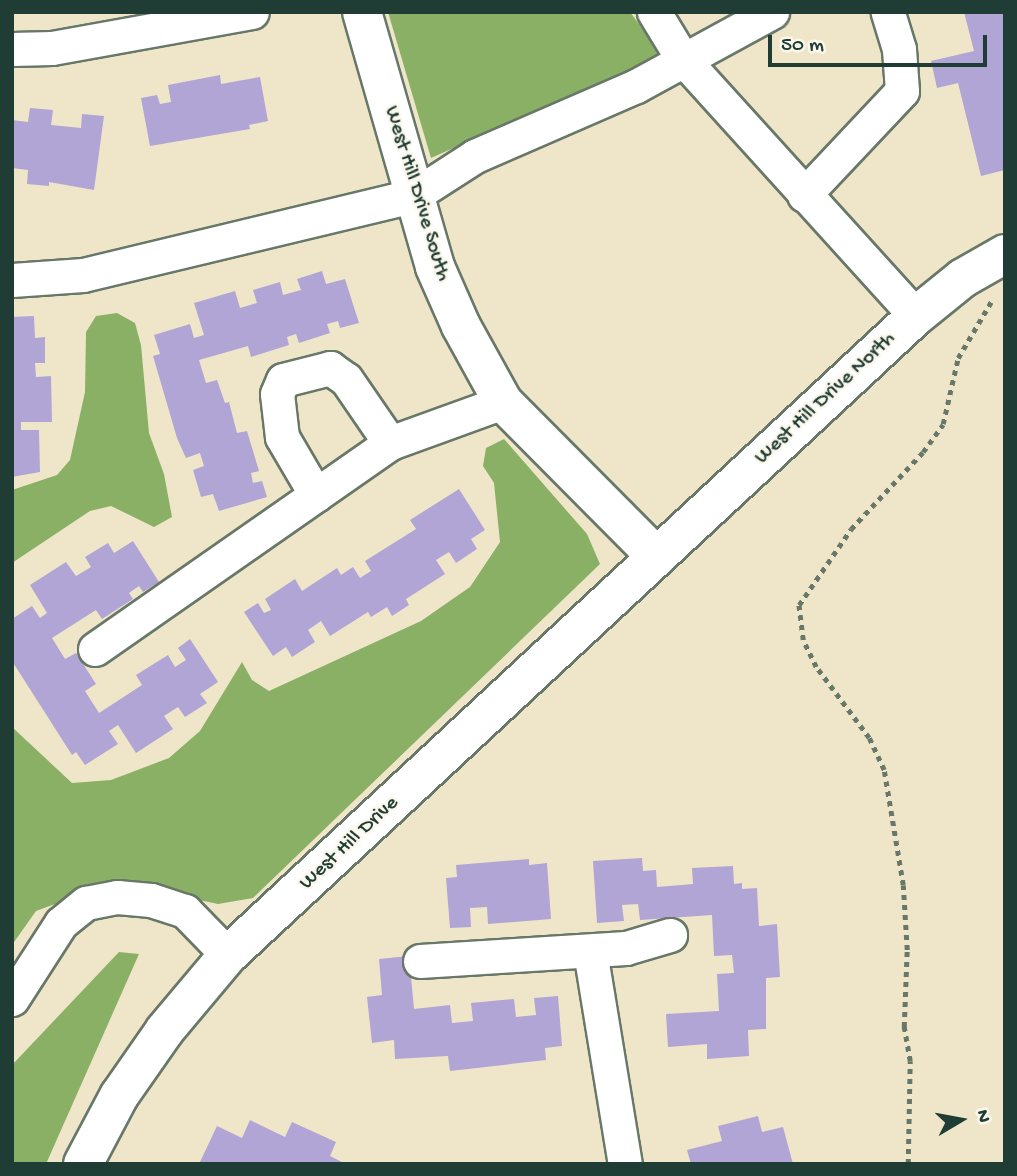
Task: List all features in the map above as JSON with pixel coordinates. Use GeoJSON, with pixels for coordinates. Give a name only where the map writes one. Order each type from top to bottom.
{"type":"FeatureCollection","features":[{"type":"Feature","properties":{"kind":"street"},"geometry":{"type":"LineString","coordinates":[[12,49],[52,48],[252,12]]}},
{"type":"Feature","properties":{"kind":"street","name":"West Hill Drive South"},"geometry":{"type":"LineString","coordinates":[[362,12],[440,278],[503,402],[655,555]]}},
{"type":"Feature","properties":{"kind":"street"},"geometry":{"type":"LineString","coordinates":[[654,12],[682,58],[916,316]]}},
{"type":"Feature","properties":{"kind":"street"},"geometry":{"type":"LineString","coordinates":[[12,280],[83,275],[414,196],[475,156],[636,86],[682,58],[772,12]]}},
{"type":"Feature","properties":{"kind":"street"},"geometry":{"type":"LineString","coordinates":[[804,195],[902,90],[900,49],[888,12]]}},
{"type":"Feature","properties":{"kind":"street","name":"West Hill Drive North"},"geometry":{"type":"LineString","coordinates":[[655,555],[916,316],[963,278],[1005,254]]}},
{"type":"Feature","properties":{"kind":"street"},"geometry":{"type":"LineString","coordinates":[[316,495],[282,437],[276,394],[284,380],[330,368],[346,379],[390,443]]}},
{"type":"Feature","properties":{"kind":"street"},"geometry":{"type":"LineString","coordinates":[[95,649],[390,443],[503,402]]}},
{"type":"Feature","properties":{"kind":"street","name":"West Hill Drive"},"geometry":{"type":"LineString","coordinates":[[83,1164],[119,1096],[165,1030],[228,955],[655,555]]}},
{"type":"Feature","properties":{"kind":"street"},"geometry":{"type":"LineString","coordinates":[[12,999],[61,923],[86,903],[117,897],[151,900],[185,911],[228,955]]}},
{"type":"Feature","properties":{"kind":"street"},"geometry":{"type":"LineString","coordinates":[[420,961],[626,948],[670,935]]}},
{"type":"Feature","properties":{"kind":"street"},"geometry":{"type":"LineString","coordinates":[[590,951],[625,1164]]}},
{"type":"Feature","properties":{"kind":"path"},"geometry":{"type":"LineString","coordinates":[[908,1164],[903,885],[884,770],[869,738],[816,667],[803,640],[799,605],[844,538],[923,452],[943,424],[958,358],[998,298]]}},
{"type":"Feature","properties":{"kind":"green space"},"geometry":{"type":"Polygon","coordinates":[[[388,12],[630,12],[662,55],[431,158],[388,12]]]}},
{"type":"Feature","properties":{"kind":"green space"},"geometry":{"type":"Polygon","coordinates":[[[117,313],[135,323],[141,345],[149,433],[164,474],[172,517],[154,527],[111,506],[90,511],[12,563],[12,490],[57,475],[70,460],[85,392],[86,332],[96,316],[117,313]]]}},
{"type":"Feature","properties":{"kind":"green space"},"geometry":{"type":"Polygon","coordinates":[[[504,439],[587,534],[600,564],[253,898],[218,904],[115,882],[36,911],[12,945],[12,727],[72,783],[111,780],[169,758],[200,731],[242,662],[252,680],[269,691],[421,621],[470,587],[500,542],[494,483],[483,466],[486,448],[504,439]]]}},
{"type":"Feature","properties":{"kind":"green space"},"geometry":{"type":"Polygon","coordinates":[[[119,952],[139,954],[46,1164],[12,1164],[12,1065],[119,952]]]}},
{"type":"Feature","properties":{"kind":"building"},"geometry":{"type":"Polygon","coordinates":[[[964,12],[1005,12],[1005,170],[981,176],[958,83],[937,88],[931,61],[974,51],[964,12]]]}},
{"type":"Feature","properties":{"kind":"building"},"geometry":{"type":"Polygon","coordinates":[[[220,75],[221,84],[260,77],[268,121],[249,125],[250,129],[150,146],[141,98],[157,95],[160,104],[171,102],[168,85],[220,75]]]}},
{"type":"Feature","properties":{"kind":"building"},"geometry":{"type":"Polygon","coordinates":[[[30,108],[53,110],[51,125],[81,128],[82,114],[104,116],[94,190],[49,182],[49,186],[27,184],[28,170],[12,168],[12,120],[28,122],[30,108]]]}},
{"type":"Feature","properties":{"kind":"building"},"geometry":{"type":"Polygon","coordinates":[[[322,271],[326,284],[345,279],[359,323],[340,328],[338,321],[327,324],[330,333],[299,343],[296,334],[287,337],[289,345],[251,357],[248,346],[199,360],[206,383],[217,380],[225,403],[229,402],[237,433],[247,431],[259,471],[251,473],[253,483],[262,481],[267,497],[219,511],[213,494],[201,497],[193,470],[204,466],[200,453],[186,458],[177,438],[153,356],[160,354],[154,335],[190,324],[194,338],[204,335],[194,303],[235,291],[240,308],[257,303],[253,290],[280,282],[283,295],[301,290],[297,279],[322,271]]]}},
{"type":"Feature","properties":{"kind":"building"},"geometry":{"type":"Polygon","coordinates":[[[34,316],[35,338],[45,337],[45,363],[35,363],[36,377],[51,376],[52,422],[21,422],[21,430],[39,430],[40,472],[12,477],[12,317],[34,316]]]}},
{"type":"Feature","properties":{"kind":"building"},"geometry":{"type":"Polygon","coordinates":[[[459,489],[485,530],[471,539],[477,549],[456,563],[449,552],[436,560],[445,574],[406,599],[409,605],[392,616],[387,607],[371,617],[368,612],[330,636],[321,621],[308,630],[315,642],[292,657],[286,647],[273,656],[244,612],[258,603],[264,613],[271,610],[265,599],[295,579],[302,591],[337,568],[341,575],[353,567],[360,578],[371,571],[365,561],[416,529],[410,520],[459,489]]]}},
{"type":"Feature","properties":{"kind":"building"},"geometry":{"type":"Polygon","coordinates":[[[133,541],[159,582],[143,592],[139,586],[129,593],[133,599],[102,619],[96,610],[52,638],[65,659],[76,653],[96,684],[85,691],[99,713],[142,685],[136,675],[168,655],[175,667],[186,660],[178,648],[190,639],[218,682],[200,694],[207,703],[185,717],[178,707],[164,716],[173,729],[136,753],[118,725],[109,731],[118,744],[85,765],[76,752],[72,755],[12,661],[12,619],[32,606],[40,618],[47,613],[30,585],[66,562],[76,576],[91,567],[85,557],[108,543],[114,553],[133,541]]]}},
{"type":"Feature","properties":{"kind":"building"},"geometry":{"type":"Polygon","coordinates":[[[642,858],[643,871],[656,870],[657,887],[693,884],[692,868],[733,866],[734,884],[742,883],[742,889],[757,888],[759,926],[777,924],[780,977],[766,978],[766,1029],[748,1030],[749,1056],[707,1059],[707,1044],[668,1047],[666,1014],[719,1011],[717,974],[734,973],[732,955],[714,956],[712,915],[640,920],[638,904],[622,905],[624,921],[597,923],[593,861],[642,858]]]}},
{"type":"Feature","properties":{"kind":"building"},"geometry":{"type":"Polygon","coordinates":[[[529,859],[529,865],[547,863],[551,919],[488,924],[487,907],[470,908],[471,927],[450,928],[446,878],[457,877],[456,865],[529,859]]]}},
{"type":"Feature","properties":{"kind":"building"},"geometry":{"type":"Polygon","coordinates":[[[409,956],[414,1009],[450,1005],[452,1023],[473,1021],[471,1003],[514,999],[516,1017],[536,1015],[534,998],[558,996],[562,1046],[545,1048],[546,1060],[450,1071],[448,1056],[395,1059],[394,1040],[372,1043],[367,997],[382,995],[379,959],[409,956]]]}},
{"type":"Feature","properties":{"kind":"building"},"geometry":{"type":"Polygon","coordinates":[[[758,1116],[762,1132],[783,1127],[793,1164],[691,1164],[687,1150],[722,1141],[718,1126],[758,1116]]]}},
{"type":"Feature","properties":{"kind":"building"},"geometry":{"type":"Polygon","coordinates":[[[250,1120],[285,1137],[292,1122],[336,1142],[330,1156],[342,1162],[199,1164],[217,1126],[242,1138],[250,1120]]]}}]}
